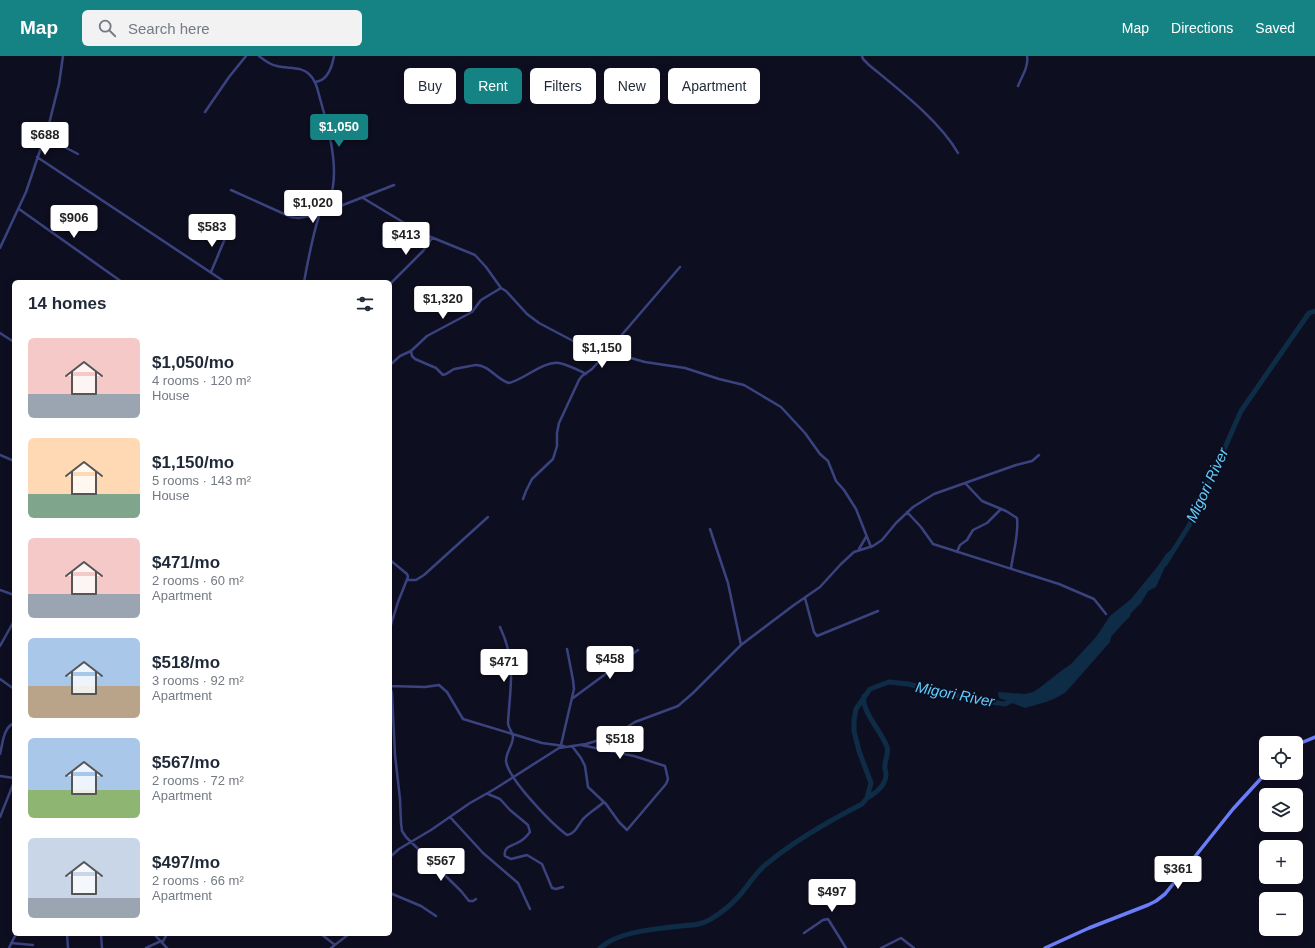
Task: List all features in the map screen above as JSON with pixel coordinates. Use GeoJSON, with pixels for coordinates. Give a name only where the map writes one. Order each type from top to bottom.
{"type":"FeatureCollection","features":[{"type":"Feature","properties":{"kind":"street"},"geometry":{"type":"LineString","coordinates":[[0,248],[19,209],[45,137],[59,84],[63,56]]}},
{"type":"Feature","properties":{"kind":"street"},"geometry":{"type":"LineString","coordinates":[[205,112],[229,77],[246,56]]}},
{"type":"Feature","properties":{"kind":"street"},"geometry":{"type":"LineString","coordinates":[[259,56],[271,64],[303,70],[311,75],[315,82],[328,128],[333,161],[334,184],[320,214],[313,238],[304,280]]}},
{"type":"Feature","properties":{"kind":"street"},"geometry":{"type":"LineString","coordinates":[[315,82],[321,81],[327,74],[331,68],[334,56]]}},
{"type":"Feature","properties":{"kind":"street"},"geometry":{"type":"LineString","coordinates":[[862,56],[869,65],[928,116],[946,135],[958,153]]}},
{"type":"Feature","properties":{"kind":"street"},"geometry":{"type":"LineString","coordinates":[[1018,86],[1027,67],[1027,56]]}},
{"type":"Feature","properties":{"kind":"street"},"geometry":{"type":"LineString","coordinates":[[45,137],[78,154]]}},
{"type":"Feature","properties":{"kind":"street"},"geometry":{"type":"LineString","coordinates":[[37,157],[222,280]]}},
{"type":"Feature","properties":{"kind":"street"},"geometry":{"type":"LineString","coordinates":[[231,190],[294,218],[303,218],[320,214],[363,198],[394,184]]}},
{"type":"Feature","properties":{"kind":"street"},"geometry":{"type":"LineString","coordinates":[[363,198],[408,226],[432,238],[475,255],[486,267],[500,288],[506,292],[524,312],[539,323],[577,343],[650,363],[685,368],[719,380],[744,385],[781,407],[805,433],[820,454],[828,461],[835,480],[844,490],[856,509],[871,547]]}},
{"type":"Feature","properties":{"kind":"street"},"geometry":{"type":"LineString","coordinates":[[19,209],[119,280]]}},
{"type":"Feature","properties":{"kind":"street"},"geometry":{"type":"LineString","coordinates":[[211,272],[229,229]]}},
{"type":"Feature","properties":{"kind":"street"},"geometry":{"type":"LineString","coordinates":[[392,282],[421,253],[432,238]]}},
{"type":"Feature","properties":{"kind":"street"},"geometry":{"type":"LineString","coordinates":[[523,499],[532,479],[553,458],[557,446],[559,422],[579,380],[582,376],[594,368],[680,267]]}},
{"type":"Feature","properties":{"kind":"street"},"geometry":{"type":"LineString","coordinates":[[392,363],[400,356],[411,351],[424,338],[472,312],[481,300],[500,288]]}},
{"type":"Feature","properties":{"kind":"street"},"geometry":{"type":"LineString","coordinates":[[0,333],[12,341]]}},
{"type":"Feature","properties":{"kind":"street"},"geometry":{"type":"LineString","coordinates":[[411,351],[414,359],[436,368],[443,375],[455,369],[477,365],[492,372],[509,383],[542,367],[558,363],[586,374]]}},
{"type":"Feature","properties":{"kind":"street"},"geometry":{"type":"LineString","coordinates":[[0,455],[12,460]]}},
{"type":"Feature","properties":{"kind":"street"},"geometry":{"type":"LineString","coordinates":[[858,550],[871,547],[882,540],[907,512],[934,494],[966,484],[1016,465],[1032,461],[1039,455]]}},
{"type":"Feature","properties":{"kind":"street"},"geometry":{"type":"LineString","coordinates":[[966,484],[982,501],[1014,515],[1018,519],[1016,542],[1011,569]]}},
{"type":"Feature","properties":{"kind":"street"},"geometry":{"type":"LineString","coordinates":[[957,552],[960,545],[967,540],[973,530],[987,523],[1001,509]]}},
{"type":"Feature","properties":{"kind":"street"},"geometry":{"type":"LineString","coordinates":[[907,512],[934,544],[1059,584],[1094,599],[1106,614]]}},
{"type":"Feature","properties":{"kind":"street"},"geometry":{"type":"LineString","coordinates":[[408,580],[416,580],[424,575],[488,517]]}},
{"type":"Feature","properties":{"kind":"street"},"geometry":{"type":"LineString","coordinates":[[710,529],[728,583],[741,645]]}},
{"type":"Feature","properties":{"kind":"street"},"geometry":{"type":"LineString","coordinates":[[392,686],[425,687],[440,685],[448,694],[463,719],[542,743],[572,746],[613,736],[635,722],[678,706],[688,698],[741,645],[820,587],[841,564],[858,550],[866,536]]}},
{"type":"Feature","properties":{"kind":"street"},"geometry":{"type":"LineString","coordinates":[[392,562],[407,574],[408,577],[408,580],[400,595],[392,621]]}},
{"type":"Feature","properties":{"kind":"street"},"geometry":{"type":"LineString","coordinates":[[0,590],[12,593]]}},
{"type":"Feature","properties":{"kind":"street"},"geometry":{"type":"LineString","coordinates":[[805,598],[814,632],[817,636],[878,611]]}},
{"type":"Feature","properties":{"kind":"street"},"geometry":{"type":"LineString","coordinates":[[0,646],[12,625]]}},
{"type":"Feature","properties":{"kind":"street"},"geometry":{"type":"LineString","coordinates":[[500,627],[508,645],[511,665],[512,686],[508,723],[513,738],[506,761],[513,777],[540,810],[567,835],[573,832],[583,820],[604,802]]}},
{"type":"Feature","properties":{"kind":"street"},"geometry":{"type":"LineString","coordinates":[[561,745],[572,698],[573,680],[567,649]]}},
{"type":"Feature","properties":{"kind":"street"},"geometry":{"type":"LineString","coordinates":[[572,698],[638,650]]}},
{"type":"Feature","properties":{"kind":"street"},"geometry":{"type":"LineString","coordinates":[[0,678],[12,688]]}},
{"type":"Feature","properties":{"kind":"street"},"geometry":{"type":"LineString","coordinates":[[392,693],[401,828],[404,835],[410,842],[461,891],[469,901],[476,899]]}},
{"type":"Feature","properties":{"kind":"street"},"geometry":{"type":"LineString","coordinates":[[0,754],[6,729],[12,724]]}},
{"type":"Feature","properties":{"kind":"street"},"geometry":{"type":"LineString","coordinates":[[1303,742],[1315,737]]}},
{"type":"Feature","properties":{"kind":"street"},"geometry":{"type":"LineString","coordinates":[[572,746],[581,758],[584,766],[587,786],[604,802],[621,825],[627,830],[666,784],[668,779],[666,768],[663,765],[634,756],[580,745]]}},
{"type":"Feature","properties":{"kind":"street"},"geometry":{"type":"LineString","coordinates":[[392,855],[410,842],[432,830],[470,803],[487,794],[561,747],[566,746]]}},
{"type":"Feature","properties":{"kind":"street"},"geometry":{"type":"LineString","coordinates":[[0,776],[12,778]]}},
{"type":"Feature","properties":{"kind":"street"},"geometry":{"type":"LineString","coordinates":[[1045,948],[1089,928],[1148,906],[1156,901],[1164,894],[1233,809],[1259,780]]}},
{"type":"Feature","properties":{"kind":"street"},"geometry":{"type":"LineString","coordinates":[[0,817],[12,787]]}},
{"type":"Feature","properties":{"kind":"street"},"geometry":{"type":"LineString","coordinates":[[487,794],[500,799],[530,828],[530,832],[524,838],[505,849],[505,856],[511,859],[525,855],[530,857],[542,865],[552,888],[556,889],[564,887]]}},
{"type":"Feature","properties":{"kind":"street"},"geometry":{"type":"LineString","coordinates":[[450,817],[483,853],[518,883],[530,909]]}},
{"type":"Feature","properties":{"kind":"street"},"geometry":{"type":"LineString","coordinates":[[392,894],[421,906],[436,916]]}},
{"type":"Feature","properties":{"kind":"street"},"geometry":{"type":"LineString","coordinates":[[804,933],[823,920],[828,919],[846,948]]}},
{"type":"Feature","properties":{"kind":"street"},"geometry":{"type":"LineString","coordinates":[[9,948],[15,936]]}},
{"type":"Feature","properties":{"kind":"street"},"geometry":{"type":"LineString","coordinates":[[67,936],[68,948]]}},
{"type":"Feature","properties":{"kind":"street"},"geometry":{"type":"LineString","coordinates":[[101,936],[102,948]]}},
{"type":"Feature","properties":{"kind":"street"},"geometry":{"type":"LineString","coordinates":[[156,936],[167,948]]}},
{"type":"Feature","properties":{"kind":"street"},"geometry":{"type":"LineString","coordinates":[[146,948],[161,942],[166,936]]}},
{"type":"Feature","properties":{"kind":"street"},"geometry":{"type":"LineString","coordinates":[[323,936],[335,945]]}},
{"type":"Feature","properties":{"kind":"street"},"geometry":{"type":"LineString","coordinates":[[331,948],[346,936]]}},
{"type":"Feature","properties":{"kind":"street"},"geometry":{"type":"LineString","coordinates":[[881,948],[901,938],[914,948]]}},
{"type":"Feature","properties":{"kind":"street"},"geometry":{"type":"LineString","coordinates":[[11,943],[33,945]]}},
{"type":"Feature","properties":{"kind":"water"},"geometry":{"type":"Polygon","coordinates":[[[1174,547],[1156,587],[1148,591],[1141,603],[1131,613],[1129,618],[1111,637],[1110,642],[1066,692],[1046,702],[1025,708],[999,698],[998,692],[1025,694],[1033,692],[1071,664],[1096,637],[1110,616],[1131,599],[1166,554],[1174,547]]]}},
{"type":"Feature","properties":{"kind":"waterway","name":"Migori River"},"geometry":{"type":"LineString","coordinates":[[1165,564],[1190,524],[1197,501],[1212,477],[1241,411],[1309,313],[1315,311]]}},
{"type":"Feature","properties":{"kind":"waterway","name":"Migori River"},"geometry":{"type":"LineString","coordinates":[[600,948],[608,942],[627,934],[708,921],[733,903],[764,866],[814,831],[862,804],[867,798],[871,783],[859,751],[854,731],[854,720],[856,709],[870,689],[889,682],[908,684],[975,700],[1005,704],[1013,700]]}},
{"type":"Feature","properties":{"kind":"waterway"},"geometry":{"type":"LineString","coordinates":[[864,696],[864,702],[869,715],[887,747],[885,766],[886,778],[882,786],[867,798]]}}]}
